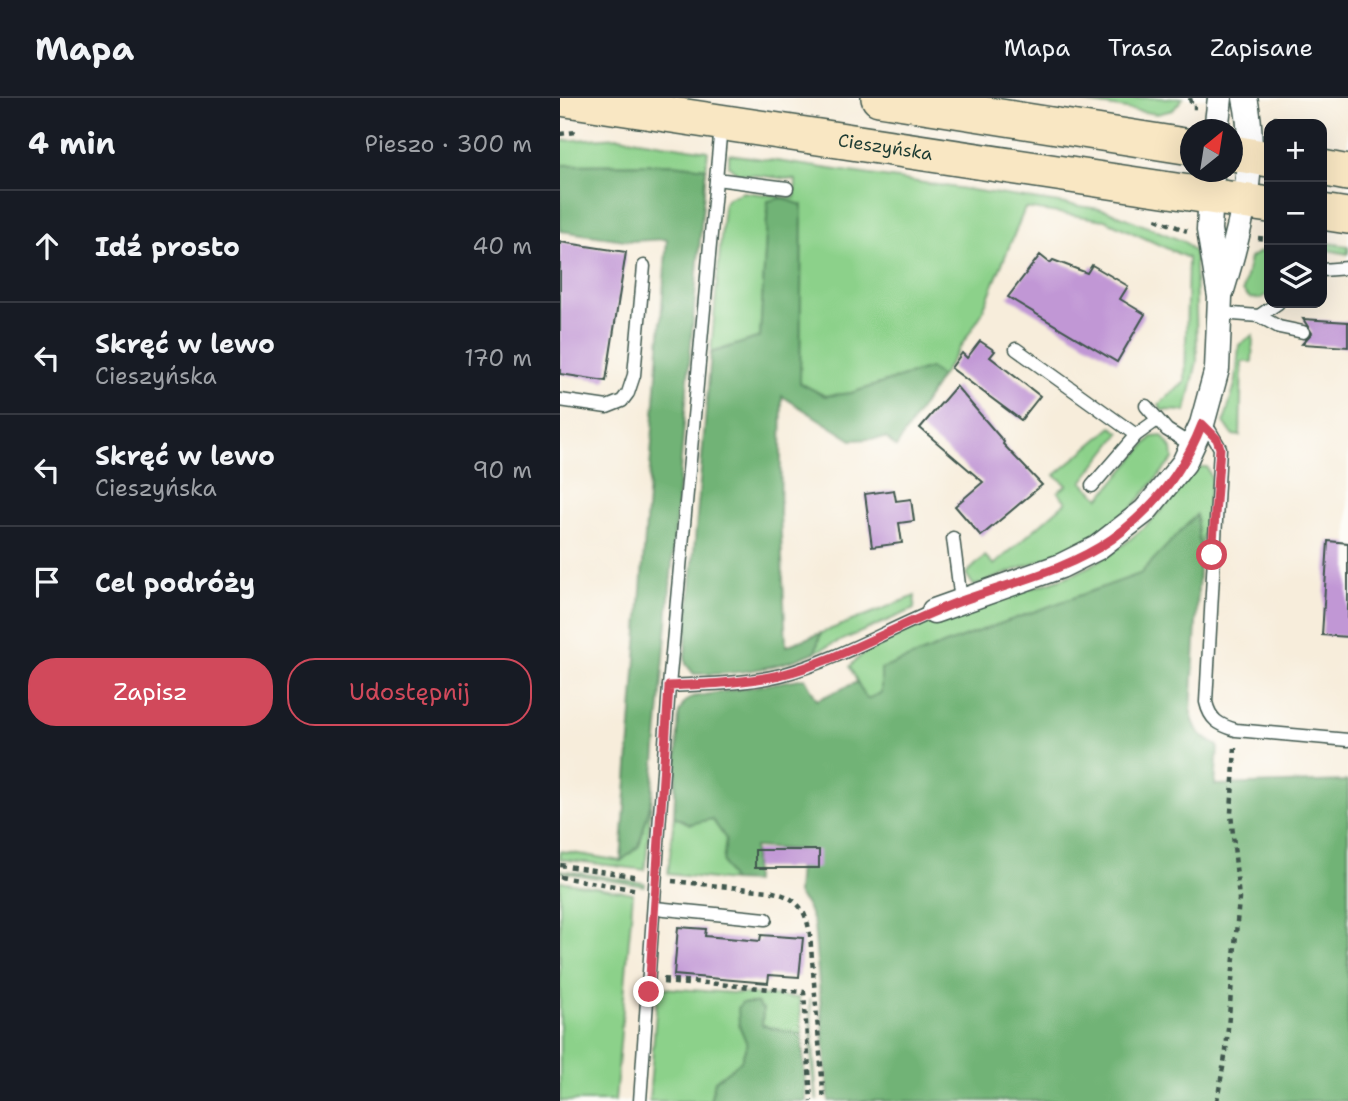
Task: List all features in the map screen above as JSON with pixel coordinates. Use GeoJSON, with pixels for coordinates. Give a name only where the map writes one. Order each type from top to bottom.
{"type":"FeatureCollection","features":[{"type":"Feature","properties":{"kind":"main road"},"geometry":{"type":"LineString","coordinates":[[879,98],[1180,145]]}},
{"type":"Feature","properties":{"kind":"main road","name":"Cieszyńska"},"geometry":{"type":"LineString","coordinates":[[560,99],[1211,183],[1256,203]]}},
{"type":"Feature","properties":{"kind":"main road"},"geometry":{"type":"LineString","coordinates":[[1327,169],[1348,173]]}},
{"type":"Feature","properties":{"kind":"main road"},"geometry":{"type":"LineString","coordinates":[[1327,213],[1348,216]]}},
{"type":"Feature","properties":{"kind":"street"},"geometry":{"type":"LineString","coordinates":[[1217,119],[1220,98]]}},
{"type":"Feature","properties":{"kind":"street"},"geometry":{"type":"LineString","coordinates":[[1220,305],[1239,234],[1256,203],[1245,98]]}},
{"type":"Feature","properties":{"kind":"street"},"geometry":{"type":"LineString","coordinates":[[934,611],[1061,566],[1105,544],[1130,525],[1161,495],[1198,435],[1217,369],[1220,305],[1209,230],[1211,183]]}},
{"type":"Feature","properties":{"kind":"lane"},"geometry":{"type":"LineString","coordinates":[[640,1101],[669,686],[722,122]]}},
{"type":"Feature","properties":{"kind":"lane"},"geometry":{"type":"LineString","coordinates":[[716,179],[787,188]]}},
{"type":"Feature","properties":{"kind":"lane"},"geometry":{"type":"LineString","coordinates":[[560,400],[607,407],[622,401],[628,393],[634,375],[644,266]]}},
{"type":"Feature","properties":{"kind":"lane"},"geometry":{"type":"LineString","coordinates":[[1327,270],[1348,268]]}},
{"type":"Feature","properties":{"kind":"lane"},"geometry":{"type":"LineString","coordinates":[[1220,305],[1259,316],[1279,327],[1303,332]]}},
{"type":"Feature","properties":{"kind":"lane"},"geometry":{"type":"LineString","coordinates":[[1259,316],[1271,308]]}},
{"type":"Feature","properties":{"kind":"lane"},"geometry":{"type":"LineString","coordinates":[[1016,349],[1136,435]]}},
{"type":"Feature","properties":{"kind":"lane"},"geometry":{"type":"LineString","coordinates":[[1146,406],[1157,420],[1217,439],[1220,448],[1206,702],[1209,715],[1221,725],[1236,730],[1348,740]]}},
{"type":"Feature","properties":{"kind":"lane"},"geometry":{"type":"LineString","coordinates":[[1092,486],[1136,435],[1157,420]]}},
{"type":"Feature","properties":{"kind":"lane"},"geometry":{"type":"LineString","coordinates":[[953,538],[961,601]]}},
{"type":"Feature","properties":{"kind":"lane"},"geometry":{"type":"LineString","coordinates":[[669,686],[736,682],[780,675],[812,664],[934,611]]}},
{"type":"Feature","properties":{"kind":"lane"},"geometry":{"type":"LineString","coordinates":[[655,908],[766,919]]}},
{"type":"Feature","properties":{"kind":"path"},"geometry":{"type":"LineString","coordinates":[[1268,113],[1276,119]]}},
{"type":"Feature","properties":{"kind":"path"},"geometry":{"type":"LineString","coordinates":[[1217,1101],[1226,1051],[1239,900],[1231,813],[1236,730]]}},
{"type":"Feature","properties":{"kind":"path"},"geometry":{"type":"LineString","coordinates":[[560,877],[656,891]]}},
{"type":"Feature","properties":{"kind":"path"},"geometry":{"type":"LineString","coordinates":[[697,983],[664,983],[660,979],[804,992],[811,1101]]}},
{"type":"Feature","properties":{"kind":"green space"},"geometry":{"type":"Polygon","coordinates":[[[1057,98],[1183,98],[1173,110],[1157,114],[1057,98]]]}},
{"type":"Feature","properties":{"kind":"green space"},"geometry":{"type":"Polygon","coordinates":[[[619,137],[708,151],[706,168],[673,164],[560,165],[560,141],[619,137]]]}},
{"type":"Feature","properties":{"kind":"green space"},"geometry":{"type":"Polygon","coordinates":[[[729,154],[1106,210],[1185,242],[1194,252],[1195,260],[1197,361],[1186,411],[1161,410],[1159,404],[1185,382],[1188,258],[1105,220],[1025,208],[981,315],[941,377],[929,368],[851,393],[825,396],[800,383],[802,206],[768,201],[760,337],[711,353],[724,204],[728,198],[743,192],[795,198],[796,180],[738,173],[729,166],[729,154]]]}},
{"type":"Feature","properties":{"kind":"green space"},"geometry":{"type":"Polygon","coordinates":[[[673,164],[706,168],[652,797],[639,846],[621,861],[667,239],[632,241],[560,231],[560,165],[673,164]]]}},
{"type":"Feature","properties":{"kind":"green space"},"geometry":{"type":"Polygon","coordinates":[[[782,198],[802,205],[800,383],[825,396],[851,393],[930,368],[941,377],[896,447],[886,438],[852,440],[782,396],[780,514],[786,646],[821,633],[815,652],[756,670],[694,674],[686,664],[685,656],[711,353],[760,337],[768,201],[782,198]]]}},
{"type":"Feature","properties":{"kind":"green space"},"geometry":{"type":"Polygon","coordinates":[[[1327,243],[1348,246],[1348,254],[1327,250],[1327,243]]]}},
{"type":"Feature","properties":{"kind":"green space"},"geometry":{"type":"Polygon","coordinates":[[[1264,252],[1264,296],[1260,299],[1250,298],[1243,291],[1250,258],[1264,252]]]}},
{"type":"Feature","properties":{"kind":"green space"},"geometry":{"type":"Polygon","coordinates":[[[1253,335],[1252,362],[1242,362],[1240,436],[1233,435],[1224,422],[1236,381],[1239,345],[1253,335]]]}},
{"type":"Feature","properties":{"kind":"green space"},"geometry":{"type":"Polygon","coordinates":[[[1112,427],[1120,433],[1082,482],[1100,498],[1152,437],[1162,436],[1172,449],[1173,459],[1132,508],[1083,544],[974,586],[966,574],[985,556],[994,565],[1066,502],[1058,492],[1067,485],[1055,475],[1112,427]]]}},
{"type":"Feature","properties":{"kind":"green space"},"geometry":{"type":"Polygon","coordinates":[[[1195,467],[1207,467],[1212,479],[1200,553],[1196,516],[1140,574],[881,669],[881,693],[866,700],[850,667],[865,652],[920,625],[1076,573],[1094,564],[1128,541],[1158,514],[1195,467]]]}},
{"type":"Feature","properties":{"kind":"green space"},"geometry":{"type":"Polygon","coordinates":[[[1196,515],[1200,553],[1191,712],[1200,733],[1218,746],[1215,785],[1348,781],[1348,1101],[829,1101],[814,925],[807,906],[797,894],[800,850],[754,847],[754,882],[732,881],[723,862],[726,839],[712,819],[690,824],[674,816],[679,713],[684,703],[692,697],[805,678],[817,700],[857,682],[867,699],[881,693],[881,669],[1140,574],[1196,515]]]}},
{"type":"Feature","properties":{"kind":"green space"},"geometry":{"type":"Polygon","coordinates":[[[915,596],[914,609],[815,652],[821,633],[915,596]]]}},
{"type":"Feature","properties":{"kind":"green space"},"geometry":{"type":"Polygon","coordinates":[[[652,797],[645,870],[560,859],[560,851],[621,861],[639,846],[652,797]]]}},
{"type":"Feature","properties":{"kind":"green space"},"geometry":{"type":"Polygon","coordinates":[[[674,816],[690,824],[712,819],[726,839],[724,862],[732,881],[668,874],[674,816]]]}},
{"type":"Feature","properties":{"kind":"green space"},"geometry":{"type":"Polygon","coordinates":[[[560,872],[645,883],[645,886],[560,872]]]}},
{"type":"Feature","properties":{"kind":"green space"},"geometry":{"type":"Polygon","coordinates":[[[560,881],[633,893],[615,1101],[560,1101],[560,881]]]}},
{"type":"Feature","properties":{"kind":"green space"},"geometry":{"type":"Polygon","coordinates":[[[664,988],[799,998],[802,1035],[762,1024],[763,1010],[739,1025],[747,1043],[741,1061],[715,1081],[710,1101],[649,1101],[657,997],[659,991],[664,988]]]}},
{"type":"Feature","properties":{"kind":"green space"},"geometry":{"type":"Polygon","coordinates":[[[810,998],[817,1101],[812,1074],[810,998]]]}},
{"type":"Feature","properties":{"kind":"green space"},"geometry":{"type":"Polygon","coordinates":[[[742,1003],[757,1003],[763,1010],[762,1025],[802,1035],[806,1101],[710,1101],[715,1081],[741,1061],[747,1044],[739,1025],[738,1008],[742,1003]]]}},
{"type":"Feature","properties":{"kind":"building"},"geometry":{"type":"Polygon","coordinates":[[[560,242],[626,252],[606,381],[560,374],[560,242]]]}},
{"type":"Feature","properties":{"kind":"building"},"geometry":{"type":"Polygon","coordinates":[[[1040,255],[1050,263],[1053,260],[1087,273],[1092,265],[1128,286],[1120,299],[1145,314],[1117,362],[1008,297],[1040,255]]]}},
{"type":"Feature","properties":{"kind":"building"},"geometry":{"type":"Polygon","coordinates":[[[1303,319],[1348,322],[1348,347],[1302,344],[1312,333],[1303,319]]]}},
{"type":"Feature","properties":{"kind":"building"},"geometry":{"type":"Polygon","coordinates":[[[980,341],[995,351],[990,357],[1040,396],[1021,420],[951,368],[962,353],[967,358],[980,341]]]}},
{"type":"Feature","properties":{"kind":"building"},"geometry":{"type":"Polygon","coordinates":[[[956,386],[1003,444],[1042,485],[981,536],[955,506],[983,482],[920,428],[956,386]]]}},
{"type":"Feature","properties":{"kind":"building"},"geometry":{"type":"Polygon","coordinates":[[[894,490],[896,501],[911,499],[914,521],[899,523],[902,543],[872,547],[865,494],[894,490]]]}},
{"type":"Feature","properties":{"kind":"building"},"geometry":{"type":"Polygon","coordinates":[[[1328,541],[1348,543],[1348,637],[1322,635],[1328,541]]]}},
{"type":"Feature","properties":{"kind":"building"},"geometry":{"type":"Polygon","coordinates":[[[755,850],[819,850],[819,868],[755,868],[755,850]]]}},
{"type":"Feature","properties":{"kind":"building"},"geometry":{"type":"Polygon","coordinates":[[[678,927],[706,929],[705,936],[760,941],[761,935],[803,938],[799,977],[769,975],[768,983],[674,975],[678,927]]]}},
{"type":"Feature","properties":{"kind":"route"},"geometry":{"type":"LineString","coordinates":[[649,992],[669,686],[736,682],[780,675],[812,664],[934,611],[1080,557],[1112,539],[1161,495],[1184,463],[1202,424],[1217,439],[1220,448],[1212,555]]}}]}
